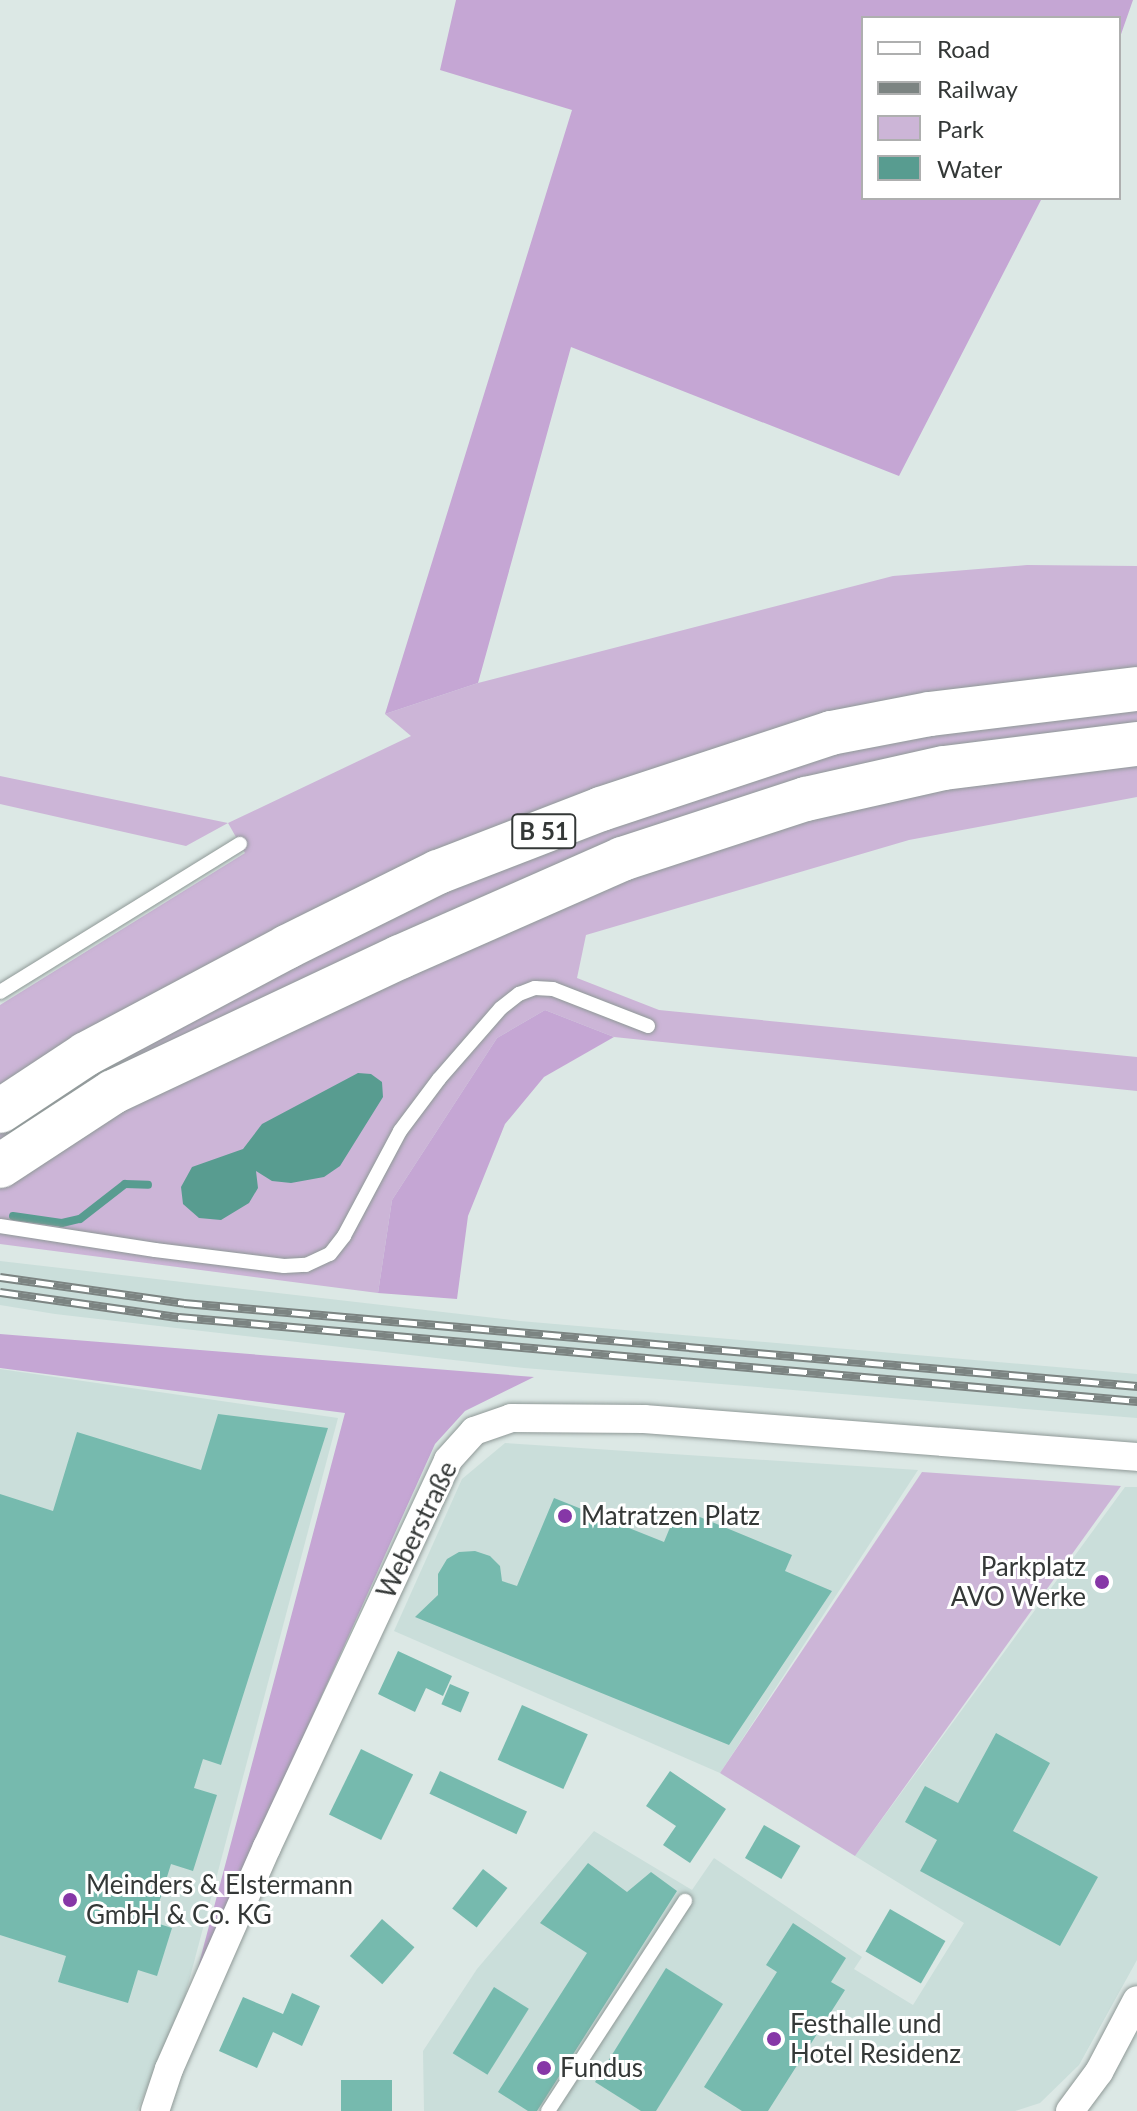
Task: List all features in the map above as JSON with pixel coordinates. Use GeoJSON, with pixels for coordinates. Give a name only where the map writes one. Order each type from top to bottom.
{"type":"FeatureCollection","features":[{"type":"Feature","properties":{"kind":"highway","name":"B 51"},"geometry":{"type":"LineString","coordinates":[[0,1111],[86,1054],[298,941],[438,872],[601,809],[831,733],[930,714],[1137,689]]}},
{"type":"Feature","properties":{"kind":"highway","name":"B 51"},"geometry":{"type":"LineString","coordinates":[[0,1166],[113,1092],[400,957],[622,859],[806,799],[928,771],[1137,744]]}},
{"type":"Feature","properties":{"kind":"street","name":"Weberstraße"},"geometry":{"type":"LineString","coordinates":[[155,2111],[169,2069],[267,1847],[448,1460],[474,1431],[511,1418],[644,1419],[1137,1457]]}},
{"type":"Feature","properties":{"kind":"street"},"geometry":{"type":"LineString","coordinates":[[1070,2111],[1099,2072],[1137,2000]]}},
{"type":"Feature","properties":{"kind":"lane"},"geometry":{"type":"LineString","coordinates":[[0,992],[240,844]]}},
{"type":"Feature","properties":{"kind":"lane"},"geometry":{"type":"LineString","coordinates":[[0,1226],[156,1244],[284,1266],[306,1265],[330,1254],[348,1214],[423,1099],[501,1008],[519,994],[535,988],[553,989],[648,1026]]}},
{"type":"Feature","properties":{"kind":"lane"},"geometry":{"type":"LineString","coordinates":[[548,2111],[685,1901]]}},
{"type":"Feature","properties":{"kind":"shaded area"},"geometry":{"type":"Polygon","coordinates":[[[456,0],[1133,0],[1121,34],[1121,16],[861,16],[861,200],[1041,200],[899,476],[571,347],[478,683],[385,714],[572,110],[440,70],[456,0]]]}},
{"type":"Feature","properties":{"kind":"shaded area"},"geometry":{"type":"Polygon","coordinates":[[[545,1010],[614,1037],[544,1077],[505,1124],[468,1216],[457,1299],[378,1293],[392,1200],[497,1038],[545,1010]]]}},
{"type":"Feature","properties":{"kind":"shaded area"},"geometry":{"type":"Polygon","coordinates":[[[0,1261],[520,1321],[1137,1374],[1137,1418],[524,1368],[55,1314],[0,1305],[0,1261]]]}},
{"type":"Feature","properties":{"kind":"shaded area"},"geometry":{"type":"Polygon","coordinates":[[[0,1334],[534,1377],[465,1411],[435,1444],[196,1975],[345,1413],[0,1368],[0,1334]]]}},
{"type":"Feature","properties":{"kind":"shaded area"},"geometry":{"type":"Polygon","coordinates":[[[0,1369],[338,1418],[184,2000],[137,2111],[0,2111],[0,1369]]]}},
{"type":"Feature","properties":{"kind":"shaded area"},"geometry":{"type":"Polygon","coordinates":[[[505,1443],[918,1470],[720,1773],[394,1631],[462,1479],[505,1443]]]}},
{"type":"Feature","properties":{"kind":"shaded area"},"geometry":{"type":"Polygon","coordinates":[[[1125,1487],[1137,1487],[1137,1960],[1079,2065],[1040,2103],[1015,2111],[424,2111],[423,2051],[477,1969],[594,1831],[692,1890],[714,1858],[862,1957],[854,1969],[913,2005],[964,1923],[855,1856],[1125,1487]]]}},
{"type":"Feature","properties":{"kind":"green space"},"geometry":{"type":"Polygon","coordinates":[[[1027,565],[1137,566],[1137,797],[909,840],[586,935],[577,978],[659,1010],[1137,1057],[1137,1091],[614,1037],[545,1010],[497,1038],[392,1200],[378,1293],[0,1244],[0,1005],[245,853],[228,823],[411,736],[385,714],[478,683],[893,576],[1027,565]]]}},
{"type":"Feature","properties":{"kind":"green space"},"geometry":{"type":"Polygon","coordinates":[[[0,776],[228,823],[186,846],[0,804],[0,776]]]}},
{"type":"Feature","properties":{"kind":"green space"},"geometry":{"type":"Polygon","coordinates":[[[922,1472],[1121,1486],[855,1856],[720,1773],[922,1472]]]}},
{"type":"Feature","properties":{"kind":"water"},"geometry":{"type":"Polygon","coordinates":[[[358,1073],[371,1074],[382,1082],[383,1097],[340,1166],[324,1177],[291,1183],[272,1181],[256,1171],[258,1188],[249,1203],[221,1220],[199,1218],[183,1204],[181,1187],[192,1167],[243,1149],[262,1124],[358,1073]]]}},
{"type":"Feature","properties":{"kind":"building"},"geometry":{"type":"Polygon","coordinates":[[[218,1414],[328,1428],[221,1765],[203,1759],[194,1788],[217,1795],[193,1871],[171,1864],[153,1922],[172,1928],[157,1976],[138,1970],[128,2003],[58,1982],[66,1956],[0,1935],[0,1494],[53,1511],[77,1432],[201,1470],[218,1414]]]}},
{"type":"Feature","properties":{"kind":"building"},"geometry":{"type":"Polygon","coordinates":[[[554,1498],[664,1542],[678,1508],[792,1555],[785,1571],[832,1591],[729,1745],[415,1617],[438,1595],[438,1574],[447,1559],[459,1552],[475,1551],[490,1556],[500,1566],[502,1581],[517,1586],[554,1498]]]}},
{"type":"Feature","properties":{"kind":"building"},"geometry":{"type":"Polygon","coordinates":[[[398,1651],[452,1676],[443,1696],[426,1688],[415,1712],[378,1694],[398,1651]]]}},
{"type":"Feature","properties":{"kind":"building"},"geometry":{"type":"Polygon","coordinates":[[[450,1684],[469,1692],[461,1712],[441,1704],[450,1684]]]}},
{"type":"Feature","properties":{"kind":"building"},"geometry":{"type":"Polygon","coordinates":[[[522,1705],[588,1734],[563,1789],[498,1760],[522,1705]]]}},
{"type":"Feature","properties":{"kind":"building"},"geometry":{"type":"Polygon","coordinates":[[[996,1733],[1050,1763],[1013,1831],[1098,1877],[1060,1946],[920,1871],[937,1840],[905,1822],[925,1786],[958,1803],[996,1733]]]}},
{"type":"Feature","properties":{"kind":"building"},"geometry":{"type":"Polygon","coordinates":[[[361,1749],[413,1774],[381,1840],[329,1815],[361,1749]]]}},
{"type":"Feature","properties":{"kind":"building"},"geometry":{"type":"Polygon","coordinates":[[[440,1771],[527,1812],[516,1834],[429,1794],[440,1771]]]}},
{"type":"Feature","properties":{"kind":"building"},"geometry":{"type":"Polygon","coordinates":[[[670,1771],[726,1809],[690,1863],[663,1845],[676,1826],[646,1806],[670,1771]]]}},
{"type":"Feature","properties":{"kind":"building"},"geometry":{"type":"Polygon","coordinates":[[[764,1825],[800,1846],[781,1879],[745,1858],[764,1825]]]}},
{"type":"Feature","properties":{"kind":"building"},"geometry":{"type":"Polygon","coordinates":[[[588,1863],[627,1892],[651,1872],[677,1891],[537,2111],[528,2111],[498,2092],[587,1953],[540,1923],[588,1863]]]}},
{"type":"Feature","properties":{"kind":"building"},"geometry":{"type":"Polygon","coordinates":[[[483,1869],[507,1888],[477,1927],[452,1908],[483,1869]]]}},
{"type":"Feature","properties":{"kind":"building"},"geometry":{"type":"Polygon","coordinates":[[[890,1909],[945,1941],[921,1983],[866,1951],[890,1909]]]}},
{"type":"Feature","properties":{"kind":"building"},"geometry":{"type":"Polygon","coordinates":[[[382,1919],[414,1947],[382,1984],[350,1956],[382,1919]]]}},
{"type":"Feature","properties":{"kind":"building","name":"Festhalle und Hotel Residenz"},"geometry":{"type":"Polygon","coordinates":[[[793,1923],[846,1958],[831,1982],[845,1990],[768,2111],[742,2111],[704,2087],[777,1972],[766,1965],[793,1923]]]}},
{"type":"Feature","properties":{"kind":"building"},"geometry":{"type":"Polygon","coordinates":[[[666,1968],[723,2004],[656,2111],[641,2111],[595,2082],[666,1968]]]}},
{"type":"Feature","properties":{"kind":"building"},"geometry":{"type":"Polygon","coordinates":[[[494,1987],[529,2009],[487,2075],[453,2053],[494,1987]]]}},
{"type":"Feature","properties":{"kind":"building"},"geometry":{"type":"Polygon","coordinates":[[[292,1993],[320,2006],[302,2046],[273,2032],[257,2068],[219,2051],[243,1997],[283,2014],[292,1993]]]}},
{"type":"Feature","properties":{"kind":"building"},"geometry":{"type":"Polygon","coordinates":[[[341,2080],[392,2080],[392,2111],[341,2111],[341,2080]]]}},
{"type":"Feature","properties":{"kind":"waterway"},"geometry":{"type":"LineString","coordinates":[[13,1216],[62,1223],[80,1219],[125,1184],[148,1185]]}},
{"type":"Feature","properties":{"kind":"railway"},"geometry":{"type":"LineString","coordinates":[[0,1277],[184,1303],[1137,1386]]}},
{"type":"Feature","properties":{"kind":"railway"},"geometry":{"type":"LineString","coordinates":[[0,1292],[179,1317],[1137,1401]]}},
{"type":"Feature","properties":{"kind":"place","name":"Matratzen Platz"},"geometry":{"type":"Point","coordinates":[565,1516]}},
{"type":"Feature","properties":{"kind":"place","name":"Parkplatz AVO Werke"},"geometry":{"type":"Point","coordinates":[1102,1582]}},
{"type":"Feature","properties":{"kind":"place","name":"Meinders & Elstermann GmbH & Co. KG"},"geometry":{"type":"Point","coordinates":[70,1900]}},
{"type":"Feature","properties":{"kind":"place","name":"Festhalle und Hotel Residenz"},"geometry":{"type":"Point","coordinates":[774,2039]}},
{"type":"Feature","properties":{"kind":"place","name":"Fundus"},"geometry":{"type":"Point","coordinates":[544,2068]}}]}
